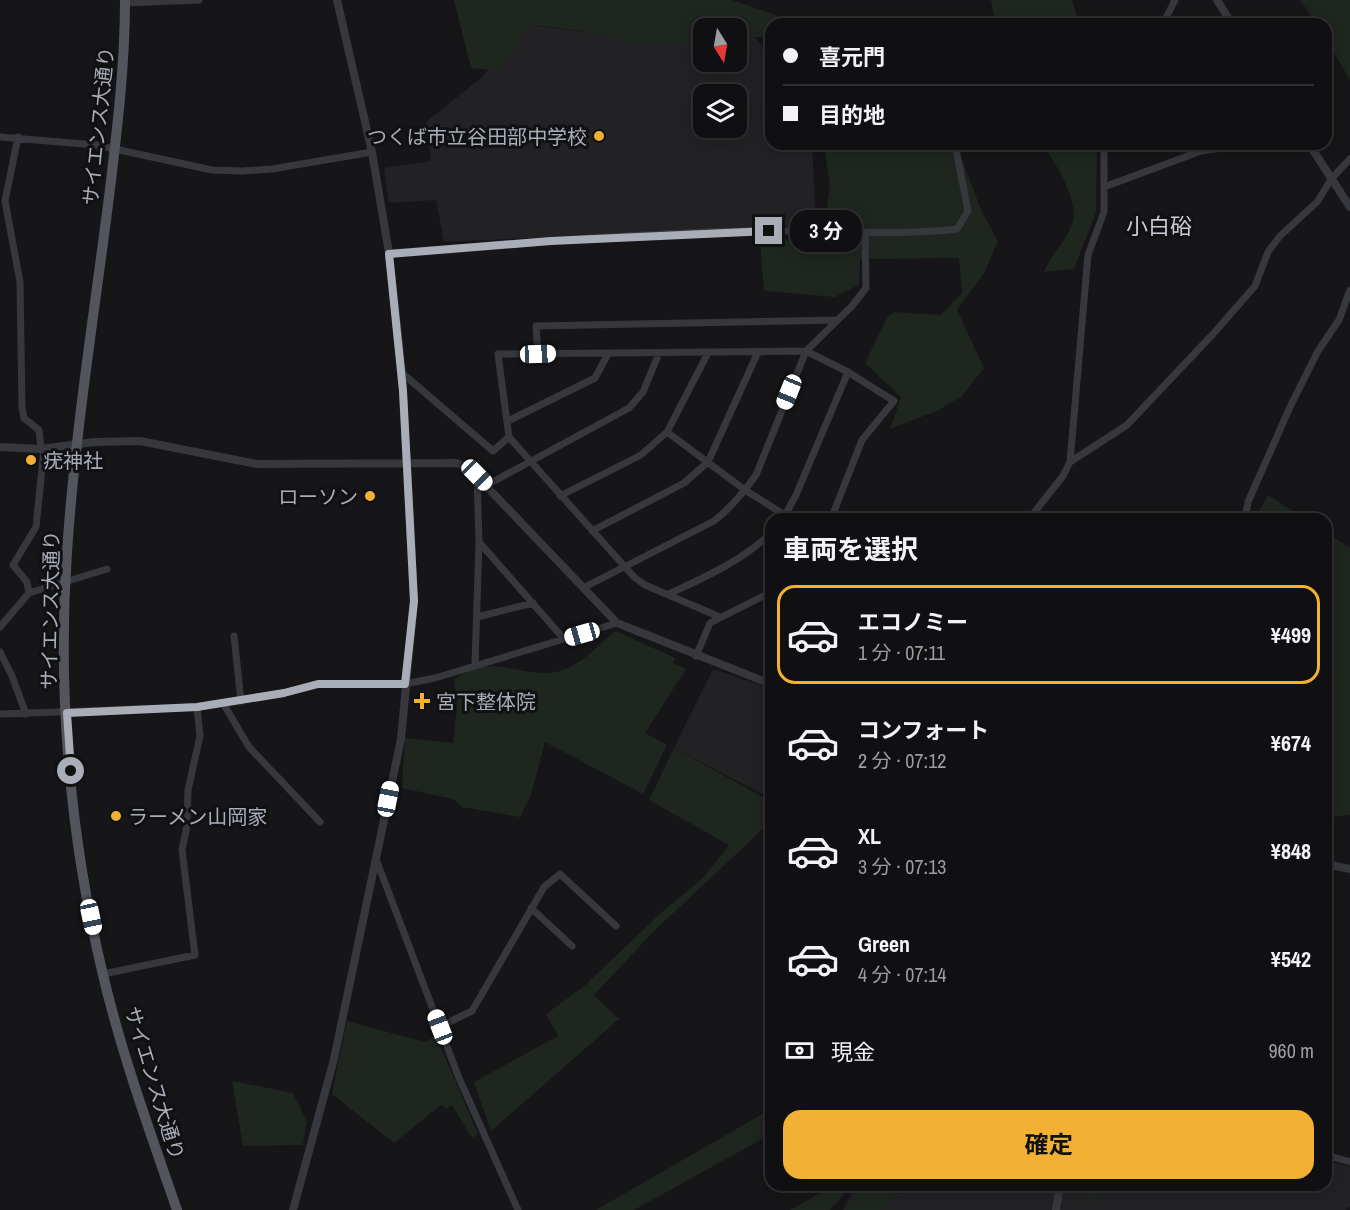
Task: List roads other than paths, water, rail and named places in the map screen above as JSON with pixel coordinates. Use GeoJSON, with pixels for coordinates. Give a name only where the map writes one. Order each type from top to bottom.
{"type":"FeatureCollection","features":[{"type":"Feature","properties":{"kind":"main road","name":"サイエンス大通り"},"geometry":{"type":"LineString","coordinates":[[125,1],[123,68],[115,149],[77,444],[65,581],[67,713],[77,830],[103,974],[128,1066],[177,1210]]}},
{"type":"Feature","properties":{"kind":"street"},"geometry":{"type":"LineString","coordinates":[[125,1],[199,0]]}},
{"type":"Feature","properties":{"kind":"street"},"geometry":{"type":"LineString","coordinates":[[293,1210],[334,1059],[401,739],[414,601],[402,373],[389,254],[372,152],[338,0]]}},
{"type":"Feature","properties":{"kind":"street"},"geometry":{"type":"LineString","coordinates":[[1166,18],[1175,0]]}},
{"type":"Feature","properties":{"kind":"street"},"geometry":{"type":"LineString","coordinates":[[1217,0],[1228,18]]}},
{"type":"Feature","properties":{"kind":"street"},"geometry":{"type":"LineString","coordinates":[[0,137],[18,137],[115,149],[212,170],[272,169],[372,152]]}},
{"type":"Feature","properties":{"kind":"street"},"geometry":{"type":"LineString","coordinates":[[18,137],[5,201],[20,282],[22,408],[24,418],[39,430],[43,449],[36,527],[13,565],[27,582],[29,593]]}},
{"type":"Feature","properties":{"kind":"street"},"geometry":{"type":"LineString","coordinates":[[389,254],[551,241],[745,231],[865,233],[957,229],[968,211],[956,150]]}},
{"type":"Feature","properties":{"kind":"street"},"geometry":{"type":"LineString","coordinates":[[1034,513],[1063,476],[1070,462],[1088,255],[1104,212],[1104,150]]}},
{"type":"Feature","properties":{"kind":"street"},"geometry":{"type":"LineString","coordinates":[[1104,187],[1208,150]]}},
{"type":"Feature","properties":{"kind":"street"},"geometry":{"type":"LineString","coordinates":[[1313,150],[1350,207]]}},
{"type":"Feature","properties":{"kind":"street"},"geometry":{"type":"LineString","coordinates":[[1070,462],[1127,425],[1213,334],[1255,286],[1268,252],[1280,236],[1317,202],[1332,178],[1350,159]]}},
{"type":"Feature","properties":{"kind":"street"},"geometry":{"type":"LineString","coordinates":[[583,588],[714,520],[726,511],[745,490],[756,475],[806,351],[866,288],[865,233]]}},
{"type":"Feature","properties":{"kind":"street"},"geometry":{"type":"LineString","coordinates":[[1246,513],[1248,502],[1290,407],[1317,351],[1339,320],[1350,290]]}},
{"type":"Feature","properties":{"kind":"street"},"geometry":{"type":"LineString","coordinates":[[538,354],[536,326],[837,320]]}},
{"type":"Feature","properties":{"kind":"street"},"geometry":{"type":"LineString","coordinates":[[720,617],[645,585],[623,567],[529,462],[509,437],[498,354],[806,351],[848,372],[894,401],[862,440],[833,513]]}},
{"type":"Feature","properties":{"kind":"street"},"geometry":{"type":"LineString","coordinates":[[592,531],[684,483],[708,462],[758,352]]}},
{"type":"Feature","properties":{"kind":"street"},"geometry":{"type":"LineString","coordinates":[[488,485],[629,408],[643,392],[658,353]]}},
{"type":"Feature","properties":{"kind":"street"},"geometry":{"type":"LineString","coordinates":[[560,496],[641,454],[667,432],[708,353]]}},
{"type":"Feature","properties":{"kind":"street"},"geometry":{"type":"LineString","coordinates":[[508,421],[595,378],[608,354]]}},
{"type":"Feature","properties":{"kind":"street"},"geometry":{"type":"LineString","coordinates":[[788,513],[848,372]]}},
{"type":"Feature","properties":{"kind":"street"},"geometry":{"type":"LineString","coordinates":[[402,373],[493,451],[509,437]]}},
{"type":"Feature","properties":{"kind":"street"},"geometry":{"type":"LineString","coordinates":[[667,432],[779,513]]}},
{"type":"Feature","properties":{"kind":"street"},"geometry":{"type":"LineString","coordinates":[[0,447],[43,449],[77,444],[140,441],[230,461],[257,464],[456,463],[468,467],[488,485],[617,623],[765,682]]}},
{"type":"Feature","properties":{"kind":"street"},"geometry":{"type":"LineString","coordinates":[[475,664],[479,542],[477,475]]}},
{"type":"Feature","properties":{"kind":"street"},"geometry":{"type":"LineString","coordinates":[[669,594],[727,565],[753,549],[765,538]]}},
{"type":"Feature","properties":{"kind":"street"},"geometry":{"type":"LineString","coordinates":[[479,542],[564,639]]}},
{"type":"Feature","properties":{"kind":"street"},"geometry":{"type":"LineString","coordinates":[[0,627],[29,593],[107,569]]}},
{"type":"Feature","properties":{"kind":"street"},"geometry":{"type":"LineString","coordinates":[[696,656],[710,623],[765,595]]}},
{"type":"Feature","properties":{"kind":"street"},"geometry":{"type":"LineString","coordinates":[[477,617],[533,603]]}},
{"type":"Feature","properties":{"kind":"street"},"geometry":{"type":"LineString","coordinates":[[0,714],[197,707],[241,701],[318,684],[405,684],[435,678],[475,664],[617,623]]}},
{"type":"Feature","properties":{"kind":"street"},"geometry":{"type":"LineString","coordinates":[[234,636],[241,701]]}},
{"type":"Feature","properties":{"kind":"street"},"geometry":{"type":"LineString","coordinates":[[0,652],[26,714]]}},
{"type":"Feature","properties":{"kind":"street"},"geometry":{"type":"LineString","coordinates":[[223,703],[249,747],[320,822]]}},
{"type":"Feature","properties":{"kind":"street"},"geometry":{"type":"LineString","coordinates":[[103,974],[195,955],[182,850],[187,826],[188,790],[200,736],[197,707]]}},
{"type":"Feature","properties":{"kind":"street"},"geometry":{"type":"LineString","coordinates":[[376,860],[463,1089],[518,1210]]}},
{"type":"Feature","properties":{"kind":"street"},"geometry":{"type":"LineString","coordinates":[[1332,865],[1350,868]]}},
{"type":"Feature","properties":{"kind":"street"},"geometry":{"type":"LineString","coordinates":[[440,1027],[469,1014],[544,887],[560,874],[616,926]]}},
{"type":"Feature","properties":{"kind":"street"},"geometry":{"type":"LineString","coordinates":[[531,908],[572,946]]}},
{"type":"Feature","properties":{"kind":"street"},"geometry":{"type":"LineString","coordinates":[[1332,1157],[1350,1162]]}},
{"type":"Feature","properties":{"kind":"street"},"geometry":{"type":"LineString","coordinates":[[1056,1210],[1059,1191]]}},
{"type":"Feature","properties":{"kind":"place","name":"つくば市立谷田部中学校"},"geometry":{"type":"Point","coordinates":[599,136]}},
{"type":"Feature","properties":{"kind":"place","name":"疣神社"},"geometry":{"type":"Point","coordinates":[31,460]}},
{"type":"Feature","properties":{"kind":"place","name":"ローソン"},"geometry":{"type":"Point","coordinates":[370,496]}},
{"type":"Feature","properties":{"kind":"place","name":"宮下整体院"},"geometry":{"type":"Point","coordinates":[422,701]}},
{"type":"Feature","properties":{"kind":"place","name":"ラーメン山岡家"},"geometry":{"type":"Point","coordinates":[116,816]}},
{"type":"Feature","properties":{"kind":"district","name":"小白硲"},"geometry":{"type":"Point","coordinates":[1159,226]}}]}
